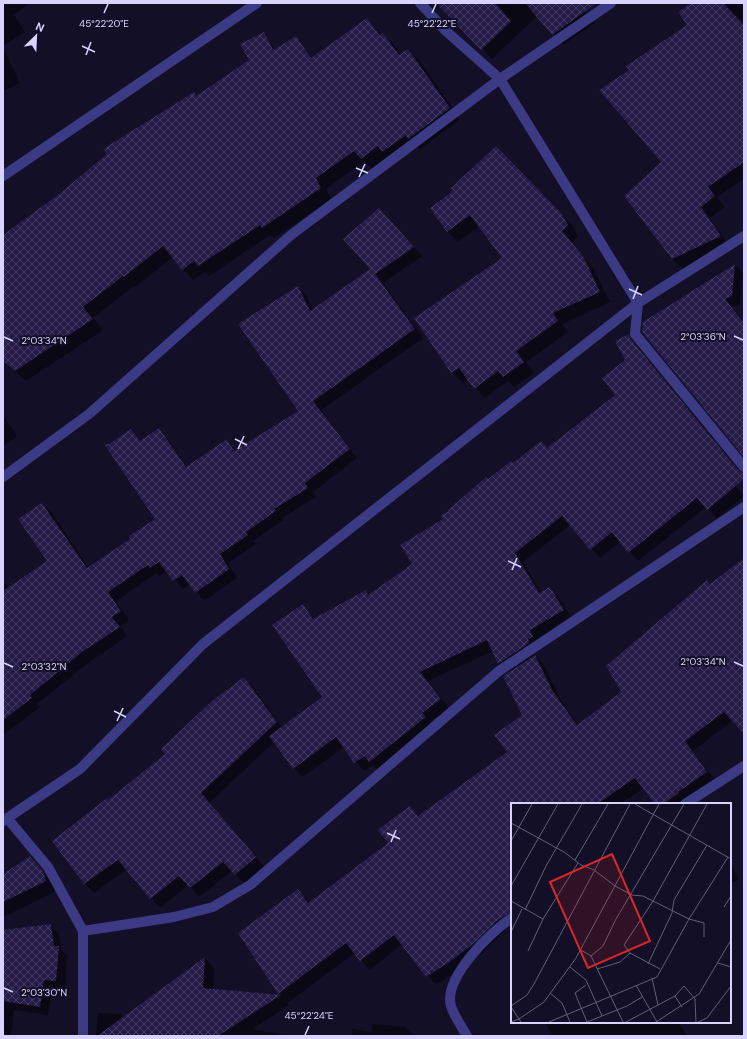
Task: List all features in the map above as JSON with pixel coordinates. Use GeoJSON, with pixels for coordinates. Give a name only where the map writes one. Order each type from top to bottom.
{"type":"FeatureCollection","features":[{"type":"Feature","properties":{"kind":"street"},"geometry":{"type":"LineString","coordinates":[[3,176],[257,3]]}},
{"type":"Feature","properties":{"kind":"street"},"geometry":{"type":"LineString","coordinates":[[420,3],[446,31],[500,79],[638,303],[635,334],[744,467]]}},
{"type":"Feature","properties":{"kind":"street"},"geometry":{"type":"LineString","coordinates":[[3,477],[89,414],[291,235],[500,79],[611,3]]}},
{"type":"Feature","properties":{"kind":"street"},"geometry":{"type":"LineString","coordinates":[[83,1036],[83,931],[48,867],[5,819],[80,769],[203,644],[638,303],[744,236]]}},
{"type":"Feature","properties":{"kind":"street"},"geometry":{"type":"LineString","coordinates":[[83,931],[174,917],[213,907],[250,885],[498,671],[744,506]]}},
{"type":"Feature","properties":{"kind":"street"},"geometry":{"type":"LineString","coordinates":[[688,803],[744,766]]}},
{"type":"Feature","properties":{"kind":"street"},"geometry":{"type":"LineString","coordinates":[[467,1036],[451,1005],[453,987],[462,966],[498,927],[511,919]]}},
{"type":"Feature","properties":{"kind":"building"},"geometry":{"type":"Polygon","coordinates":[[[436,3],[495,3],[511,21],[481,50],[436,3]]]}},
{"type":"Feature","properties":{"kind":"building"},"geometry":{"type":"Polygon","coordinates":[[[525,3],[597,3],[552,35],[525,3]]]}},
{"type":"Feature","properties":{"kind":"building"},"geometry":{"type":"Polygon","coordinates":[[[691,3],[723,3],[744,25],[744,162],[708,187],[715,196],[701,207],[721,236],[672,259],[624,196],[661,162],[599,90],[629,70],[626,66],[687,25],[678,12],[691,3]]]}},
{"type":"Feature","properties":{"kind":"building"},"geometry":{"type":"Polygon","coordinates":[[[367,18],[380,36],[383,33],[399,55],[408,49],[450,108],[408,139],[406,135],[382,152],[378,146],[361,159],[354,151],[316,178],[321,188],[262,228],[260,225],[198,266],[194,261],[182,270],[163,246],[83,307],[93,319],[15,371],[3,361],[3,235],[59,194],[107,154],[103,149],[194,92],[196,96],[249,60],[240,44],[264,32],[273,50],[296,36],[311,58],[367,18]]]}},
{"type":"Feature","properties":{"kind":"building"},"geometry":{"type":"Polygon","coordinates":[[[496,146],[562,214],[568,225],[562,231],[583,256],[600,292],[553,313],[558,321],[516,351],[524,362],[503,377],[498,371],[474,389],[459,368],[451,373],[414,318],[502,258],[470,215],[447,232],[430,208],[453,191],[451,188],[496,146]]]}},
{"type":"Feature","properties":{"kind":"building"},"geometry":{"type":"Polygon","coordinates":[[[379,208],[414,247],[375,274],[415,329],[313,401],[350,449],[305,483],[308,488],[274,509],[276,511],[246,532],[248,535],[220,554],[229,569],[195,593],[182,575],[173,581],[159,562],[150,568],[148,565],[108,592],[121,611],[112,617],[120,627],[82,652],[30,695],[32,698],[3,720],[3,591],[47,561],[18,519],[42,503],[87,568],[130,539],[129,536],[155,519],[104,444],[109,444],[131,429],[140,441],[159,428],[186,467],[227,439],[234,451],[298,411],[238,324],[298,286],[310,311],[370,269],[343,239],[379,208]]]}},
{"type":"Feature","properties":{"kind":"building"},"geometry":{"type":"Polygon","coordinates":[[[735,264],[732,296],[725,299],[744,323],[744,457],[642,332],[643,322],[735,264]]]}},
{"type":"Feature","properties":{"kind":"building"},"geometry":{"type":"Polygon","coordinates":[[[629,334],[630,338],[739,471],[744,473],[744,479],[707,510],[697,498],[628,553],[612,532],[590,550],[562,516],[515,553],[539,593],[550,587],[564,610],[530,630],[533,637],[528,639],[529,643],[498,664],[487,640],[420,672],[441,699],[422,713],[426,717],[369,762],[365,756],[354,763],[336,737],[293,769],[269,736],[322,697],[272,625],[303,604],[313,619],[366,590],[368,595],[412,564],[400,545],[443,519],[441,515],[449,511],[448,510],[486,477],[488,479],[511,461],[513,463],[541,441],[547,448],[615,395],[602,378],[625,360],[615,341],[629,334]]]}},
{"type":"Feature","properties":{"kind":"building"},"geometry":{"type":"Polygon","coordinates":[[[744,558],[744,734],[724,712],[685,741],[707,772],[664,803],[654,803],[635,778],[598,803],[511,803],[511,913],[499,919],[473,944],[426,977],[394,935],[360,961],[346,943],[278,994],[238,933],[298,889],[308,903],[388,843],[378,830],[392,819],[410,806],[418,816],[507,752],[494,735],[522,715],[503,676],[535,655],[552,690],[577,725],[621,692],[606,666],[707,580],[710,584],[744,558]]]}},
{"type":"Feature","properties":{"kind":"building"},"geometry":{"type":"Polygon","coordinates":[[[244,677],[277,722],[201,793],[256,857],[235,875],[223,862],[190,888],[179,876],[150,899],[118,860],[84,884],[52,841],[107,798],[108,800],[165,754],[161,749],[212,701],[244,677]]]}},
{"type":"Feature","properties":{"kind":"building"},"geometry":{"type":"Polygon","coordinates":[[[30,856],[43,871],[46,881],[3,902],[3,874],[30,856]]]}},
{"type":"Feature","properties":{"kind":"building"},"geometry":{"type":"Polygon","coordinates":[[[51,924],[54,946],[59,946],[56,981],[44,980],[40,1007],[3,1001],[3,930],[51,924]]]}},
{"type":"Feature","properties":{"kind":"building"},"geometry":{"type":"Polygon","coordinates":[[[205,957],[203,988],[281,995],[218,1036],[97,1036],[205,957]]]}}]}
